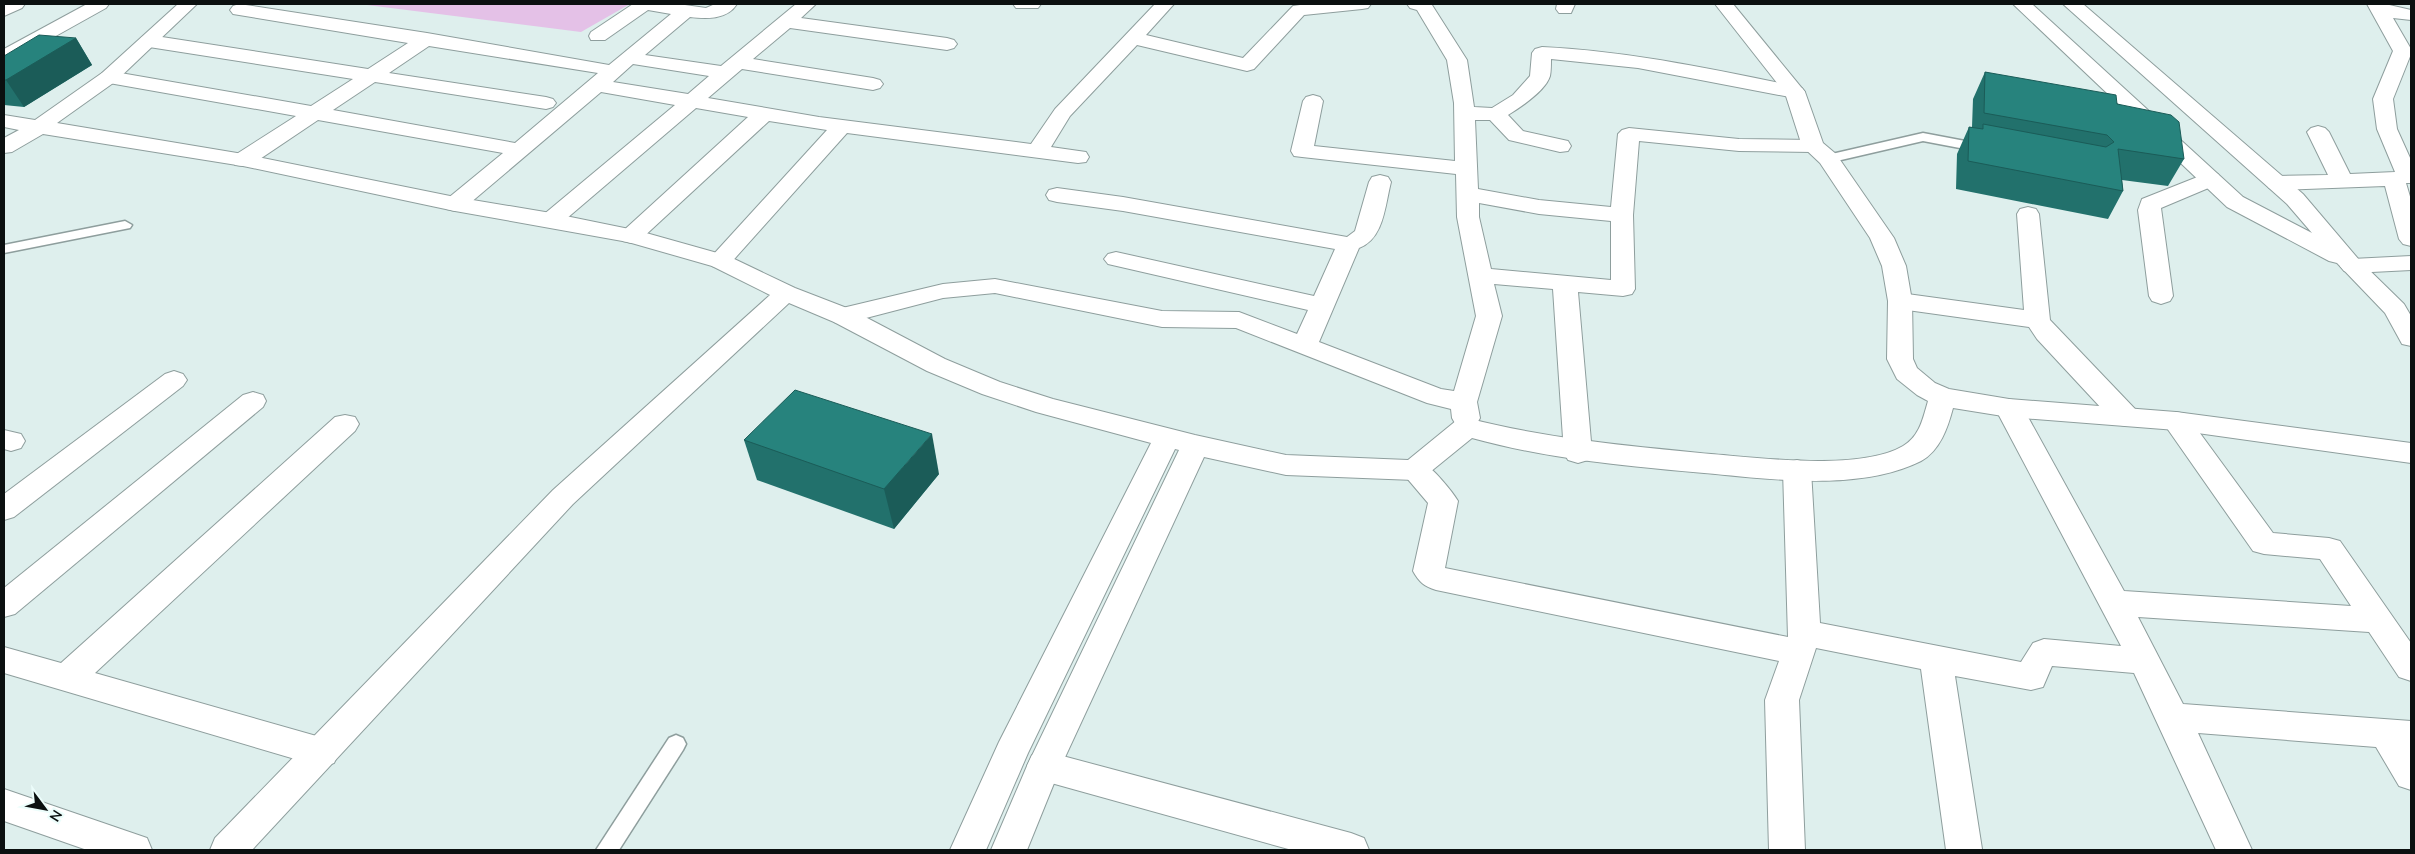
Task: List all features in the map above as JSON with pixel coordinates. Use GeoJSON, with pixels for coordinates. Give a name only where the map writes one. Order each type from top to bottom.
{"type":"FeatureCollection","features":[{"type":"Feature","properties":{"kind":"street"},"geometry":{"type":"LineString","coordinates":[[4,10],[16,4]]}},
{"type":"Feature","properties":{"kind":"street"},"geometry":{"type":"LineString","coordinates":[[4,57],[100,4]]}},
{"type":"Feature","properties":{"kind":"street"},"geometry":{"type":"LineString","coordinates":[[4,147],[39,127],[109,77],[188,4]]}},
{"type":"Feature","properties":{"kind":"street"},"geometry":{"type":"LineString","coordinates":[[598,36],[644,4],[708,14],[728,4]]}},
{"type":"Feature","properties":{"kind":"street"},"geometry":{"type":"LineString","coordinates":[[551,220],[695,101],[807,4]]}},
{"type":"Feature","properties":{"kind":"street"},"geometry":{"type":"LineString","coordinates":[[1022,4],[1032,4]]}},
{"type":"Feature","properties":{"kind":"street"},"geometry":{"type":"LineString","coordinates":[[1038,151],[1062,113],[1165,4]]}},
{"type":"Feature","properties":{"kind":"street"},"geometry":{"type":"LineString","coordinates":[[1285,4],[1309,9]]}},
{"type":"Feature","properties":{"kind":"street"},"geometry":{"type":"LineString","coordinates":[[1132,38],[1247,65],[1299,10],[1362,4]]}},
{"type":"Feature","properties":{"kind":"street"},"geometry":{"type":"LineString","coordinates":[[1414,470],[1465,414],[1489,316],[1468,217],[1464,113],[1457,60],[1421,4]]}},
{"type":"Feature","properties":{"kind":"street"},"geometry":{"type":"LineString","coordinates":[[1724,4],[1795,92],[1820,152],[1882,238],[1894,266],[1900,301],[1900,359],[1906,373],[1926,389],[1943,397],[2009,408],[2176,420],[2411,453]]}},
{"type":"Feature","properties":{"kind":"street"},"geometry":{"type":"LineString","coordinates":[[2022,4],[2235,202],[2350,264],[2411,264]]}},
{"type":"Feature","properties":{"kind":"street"},"geometry":{"type":"LineString","coordinates":[[2072,4],[2295,199],[2350,264],[2395,309],[2411,338]]}},
{"type":"Feature","properties":{"kind":"street"},"geometry":{"type":"LineString","coordinates":[[2378,7],[2411,15]]}},
{"type":"Feature","properties":{"kind":"street"},"geometry":{"type":"LineString","coordinates":[[2378,7],[2403,51],[2383,99],[2387,129],[2405,177],[2411,239]]}},
{"type":"Feature","properties":{"kind":"street"},"geometry":{"type":"LineString","coordinates":[[238,10],[427,39],[599,76],[695,101],[842,126],[1078,157]]}},
{"type":"Feature","properties":{"kind":"street"},"geometry":{"type":"LineString","coordinates":[[456,204],[599,76],[629,58],[684,11]]}},
{"type":"Feature","properties":{"kind":"street"},"geometry":{"type":"LineString","coordinates":[[786,22],[947,44]]}},
{"type":"Feature","properties":{"kind":"street"},"geometry":{"type":"LineString","coordinates":[[244,160],[427,39]]}},
{"type":"Feature","properties":{"kind":"street"},"geometry":{"type":"LineString","coordinates":[[149,40],[546,103]]}},
{"type":"Feature","properties":{"kind":"street"},"geometry":{"type":"LineString","coordinates":[[1464,113],[1496,114],[1520,99],[1540,76],[1542,53],[1589,54],[1643,61],[1795,92]]}},
{"type":"Feature","properties":{"kind":"street"},"geometry":{"type":"LineString","coordinates":[[629,58],[874,84]]}},
{"type":"Feature","properties":{"kind":"street"},"geometry":{"type":"LineString","coordinates":[[109,77],[507,147]]}},
{"type":"Feature","properties":{"kind":"street"},"geometry":{"type":"LineString","coordinates":[[1313,101],[1302,151],[1466,169]]}},
{"type":"Feature","properties":{"kind":"street"},"geometry":{"type":"LineString","coordinates":[[631,236],[765,113]]}},
{"type":"Feature","properties":{"kind":"street"},"geometry":{"type":"LineString","coordinates":[[1496,114],[1516,136],[1560,146]]}},
{"type":"Feature","properties":{"kind":"street"},"geometry":{"type":"LineString","coordinates":[[4,121],[244,160],[456,204],[631,236],[720,261],[786,293],[843,316],[936,365],[991,388],[1046,406],[1181,442],[1286,465],[1414,470],[1443,501],[1428,570],[1436,578],[1801,643],[1936,659],[2028,677],[2031,677],[2039,658],[2044,652],[2144,662]]}},
{"type":"Feature","properties":{"kind":"street"},"geometry":{"type":"LineString","coordinates":[[720,261],[842,126]]}},
{"type":"Feature","properties":{"kind":"street"},"geometry":{"type":"LineString","coordinates":[[2318,132],[2342,181]]}},
{"type":"Feature","properties":{"kind":"street"},"geometry":{"type":"LineString","coordinates":[[1481,275],[1565,285],[1623,289],[1622,215],[1630,134],[1820,152]]}},
{"type":"Feature","properties":{"kind":"street"},"geometry":{"type":"LineString","coordinates":[[2277,183],[2405,177]]}},
{"type":"Feature","properties":{"kind":"street"},"geometry":{"type":"LineString","coordinates":[[2161,296],[2149,210],[2150,204],[2210,179]]}},
{"type":"Feature","properties":{"kind":"street"},"geometry":{"type":"LineString","coordinates":[[1057,195],[1123,204],[1348,244],[1360,240],[1366,233],[1380,182]]}},
{"type":"Feature","properties":{"kind":"street"},"geometry":{"type":"LineString","coordinates":[[1467,194],[1539,207],[1622,215]]}},
{"type":"Feature","properties":{"kind":"street"},"geometry":{"type":"LineString","coordinates":[[2028,214],[2037,320],[2046,333],[2126,417]]}},
{"type":"Feature","properties":{"kind":"street"},"geometry":{"type":"LineString","coordinates":[[1305,345],[1348,244]]}},
{"type":"Feature","properties":{"kind":"street"},"geometry":{"type":"LineString","coordinates":[[1116,259],[1322,306]]}},
{"type":"Feature","properties":{"kind":"street"},"geometry":{"type":"LineString","coordinates":[[1565,285],[1578,453]]}},
{"type":"Feature","properties":{"kind":"street"},"geometry":{"type":"LineString","coordinates":[[843,316],[943,291],[995,286],[1162,319],[1239,320],[1436,397],[1500,438],[1578,453],[1797,470],[1876,466],[1912,454],[1930,437],[1943,397]]}},
{"type":"Feature","properties":{"kind":"street"},"geometry":{"type":"LineString","coordinates":[[228,850],[563,497],[786,293]]}},
{"type":"Feature","properties":{"kind":"street"},"geometry":{"type":"LineString","coordinates":[[1900,301],[2037,320]]}},
{"type":"Feature","properties":{"kind":"street"},"geometry":{"type":"LineString","coordinates":[[4,509],[174,380]]}},
{"type":"Feature","properties":{"kind":"street"},"geometry":{"type":"LineString","coordinates":[[4,604],[253,401]]}},
{"type":"Feature","properties":{"kind":"street"},"geometry":{"type":"LineString","coordinates":[[2009,408],[2173,717],[2234,850]]}},
{"type":"Feature","properties":{"kind":"street"},"geometry":{"type":"LineString","coordinates":[[2176,420],[2264,543],[2329,550],[2411,668]]}},
{"type":"Feature","properties":{"kind":"street"},"geometry":{"type":"LineString","coordinates":[[67,678],[345,424]]}},
{"type":"Feature","properties":{"kind":"street"},"geometry":{"type":"LineString","coordinates":[[1009,850],[1181,442]]}},
{"type":"Feature","properties":{"kind":"street"},"geometry":{"type":"LineString","coordinates":[[968,850],[1011,753],[1181,442]]}},
{"type":"Feature","properties":{"kind":"street"},"geometry":{"type":"LineString","coordinates":[[1787,850],[1782,700],[1801,643],[1797,470]]}},
{"type":"Feature","properties":{"kind":"street"},"geometry":{"type":"LineString","coordinates":[[2114,603],[2377,620]]}},
{"type":"Feature","properties":{"kind":"street"},"geometry":{"type":"LineString","coordinates":[[1936,659],[1964,849]]}},
{"type":"Feature","properties":{"kind":"street"},"geometry":{"type":"LineString","coordinates":[[4,660],[322,752]]}},
{"type":"Feature","properties":{"kind":"street"},"geometry":{"type":"LineString","coordinates":[[2173,717],[2399,734],[2411,775]]}},
{"type":"Feature","properties":{"kind":"street"},"geometry":{"type":"LineString","coordinates":[[1044,766],[1351,850]]}},
{"type":"Feature","properties":{"kind":"street"},"geometry":{"type":"LineString","coordinates":[[4,805],[134,850]]}},
{"type":"Feature","properties":{"kind":"lane"},"geometry":{"type":"LineString","coordinates":[[1820,152],[1923,137],[1996,150]]}},
{"type":"Feature","properties":{"kind":"lane"},"geometry":{"type":"LineString","coordinates":[[4,249],[125,225]]}},
{"type":"Feature","properties":{"kind":"lane"},"geometry":{"type":"LineString","coordinates":[[607,850],[676,744]]}},
{"type":"Feature","properties":{"kind":"shaded area"},"geometry":{"type":"Polygon","coordinates":[[[359,4],[630,4],[581,32],[359,4]]]}},
{"type":"Feature","properties":{"kind":"building"},"geometry":{"type":"Polygon","coordinates":[[[39,35],[76,38],[4,80],[4,56],[39,35]]]}},
{"type":"Feature","properties":{"kind":"building"},"geometry":{"type":"Polygon","coordinates":[[[1985,72],[2116,95],[2117,104],[2171,115],[2179,122],[2184,159],[2118,149],[2123,191],[1968,161],[1969,127],[1983,129],[1983,124],[2106,147],[2114,142],[2107,135],[1984,113],[1985,72]]]}},
{"type":"Feature","properties":{"kind":"building"},"geometry":{"type":"Polygon","coordinates":[[[795,390],[932,434],[884,489],[744,440],[795,390]]]}}]}
